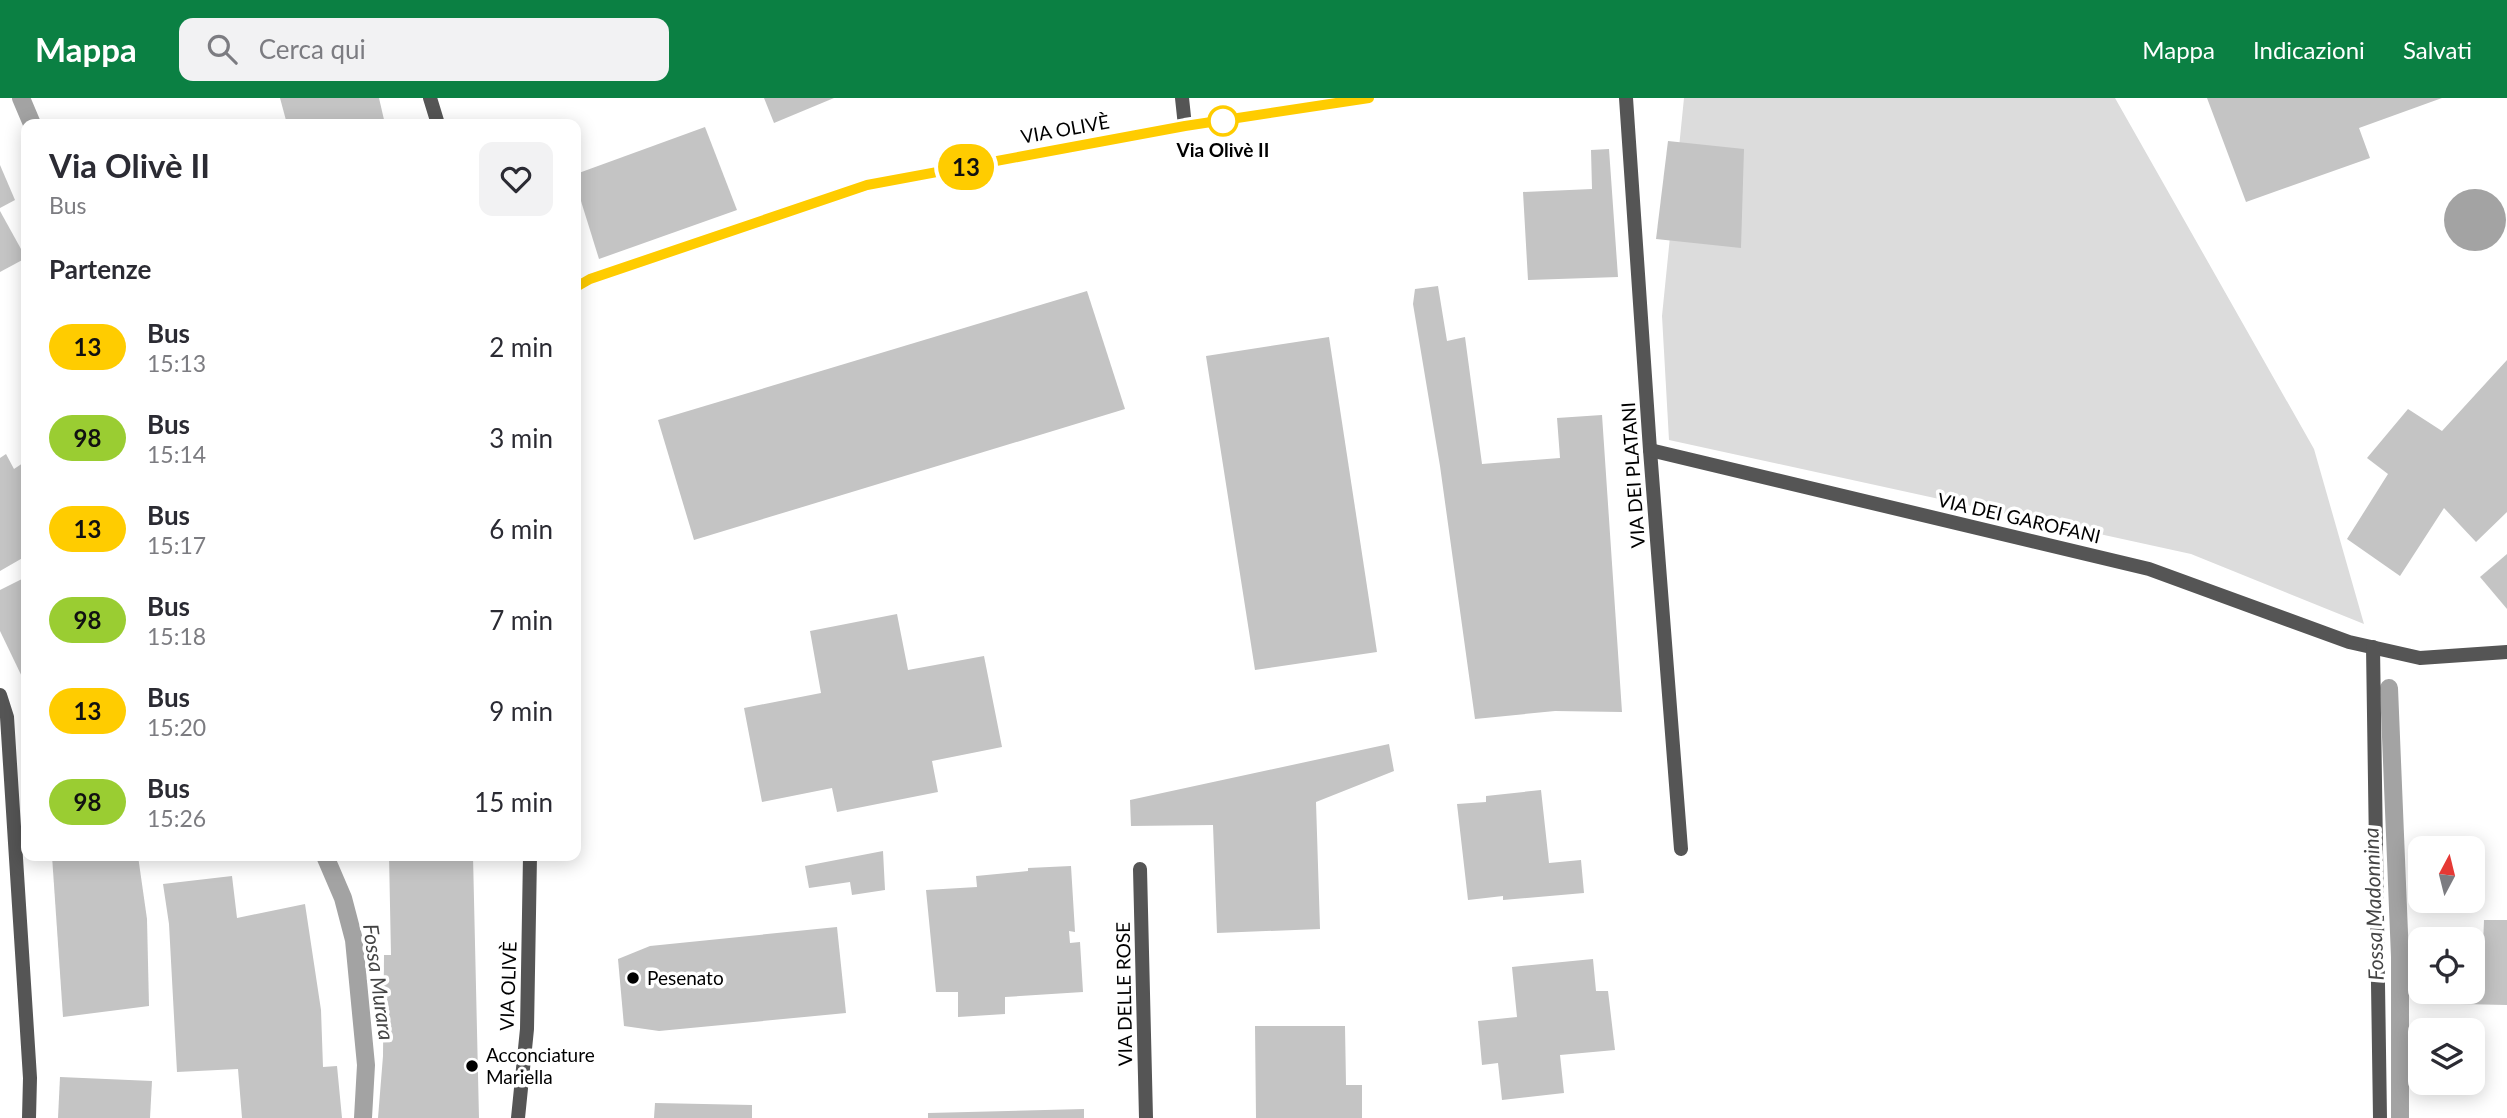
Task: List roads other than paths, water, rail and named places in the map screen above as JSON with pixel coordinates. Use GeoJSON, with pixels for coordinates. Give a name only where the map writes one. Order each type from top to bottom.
{"type":"FeatureCollection","features":[{"type":"Feature","properties":{"kind":"street"},"geometry":{"type":"LineString","coordinates":[[430,98],[436,119]]}},
{"type":"Feature","properties":{"kind":"street"},"geometry":{"type":"LineString","coordinates":[[1182,98],[1185,126]]}},
{"type":"Feature","properties":{"kind":"street","name":"VIA OLIVÈ"},"geometry":{"type":"LineString","coordinates":[[581,285],[590,279],[867,185],[1185,126],[1369,98]]}},
{"type":"Feature","properties":{"kind":"street","name":"VIA DEI PLATANI"},"geometry":{"type":"LineString","coordinates":[[1626,98],[1681,849]]}},
{"type":"Feature","properties":{"kind":"street","name":"VIA DEI GAROFANI"},"geometry":{"type":"LineString","coordinates":[[1650,450],[2149,569],[2349,642],[2373,648],[2420,658],[2507,653]]}},
{"type":"Feature","properties":{"kind":"street"},"geometry":{"type":"LineString","coordinates":[[2373,648],[2380,1118]]}},
{"type":"Feature","properties":{"kind":"street"},"geometry":{"type":"LineString","coordinates":[[0,695],[7,716],[30,1078],[29,1118]]}},
{"type":"Feature","properties":{"kind":"street","name":"VIA OLIVÈ"},"geometry":{"type":"LineString","coordinates":[[519,1118],[527,1029],[530,861]]}},
{"type":"Feature","properties":{"kind":"street","name":"VIA DELLE ROSE"},"geometry":{"type":"LineString","coordinates":[[1140,869],[1146,1118]]}},
{"type":"Feature","properties":{"kind":"waterway","name":"Fossa Murara"},"geometry":{"type":"LineString","coordinates":[[21,98],[30,119]]}},
{"type":"Feature","properties":{"kind":"waterway","name":"Fossa Madonnina"},"geometry":{"type":"LineString","coordinates":[[2389,688],[2400,957],[2400,1118]]}},
{"type":"Feature","properties":{"kind":"waterway","name":"Fossa Murara"},"geometry":{"type":"LineString","coordinates":[[327,861],[343,898],[354,940],[366,1065],[363,1118]]}},
{"type":"Feature","properties":{"kind":"place","name":"Via Olivè II"},"geometry":{"type":"Point","coordinates":[1223,121]}},
{"type":"Feature","properties":{"kind":"place","name":"Pesenato"},"geometry":{"type":"Point","coordinates":[633,978]}},
{"type":"Feature","properties":{"kind":"place","name":"Acconciature Mariella"},"geometry":{"type":"Point","coordinates":[472,1066]}}]}
